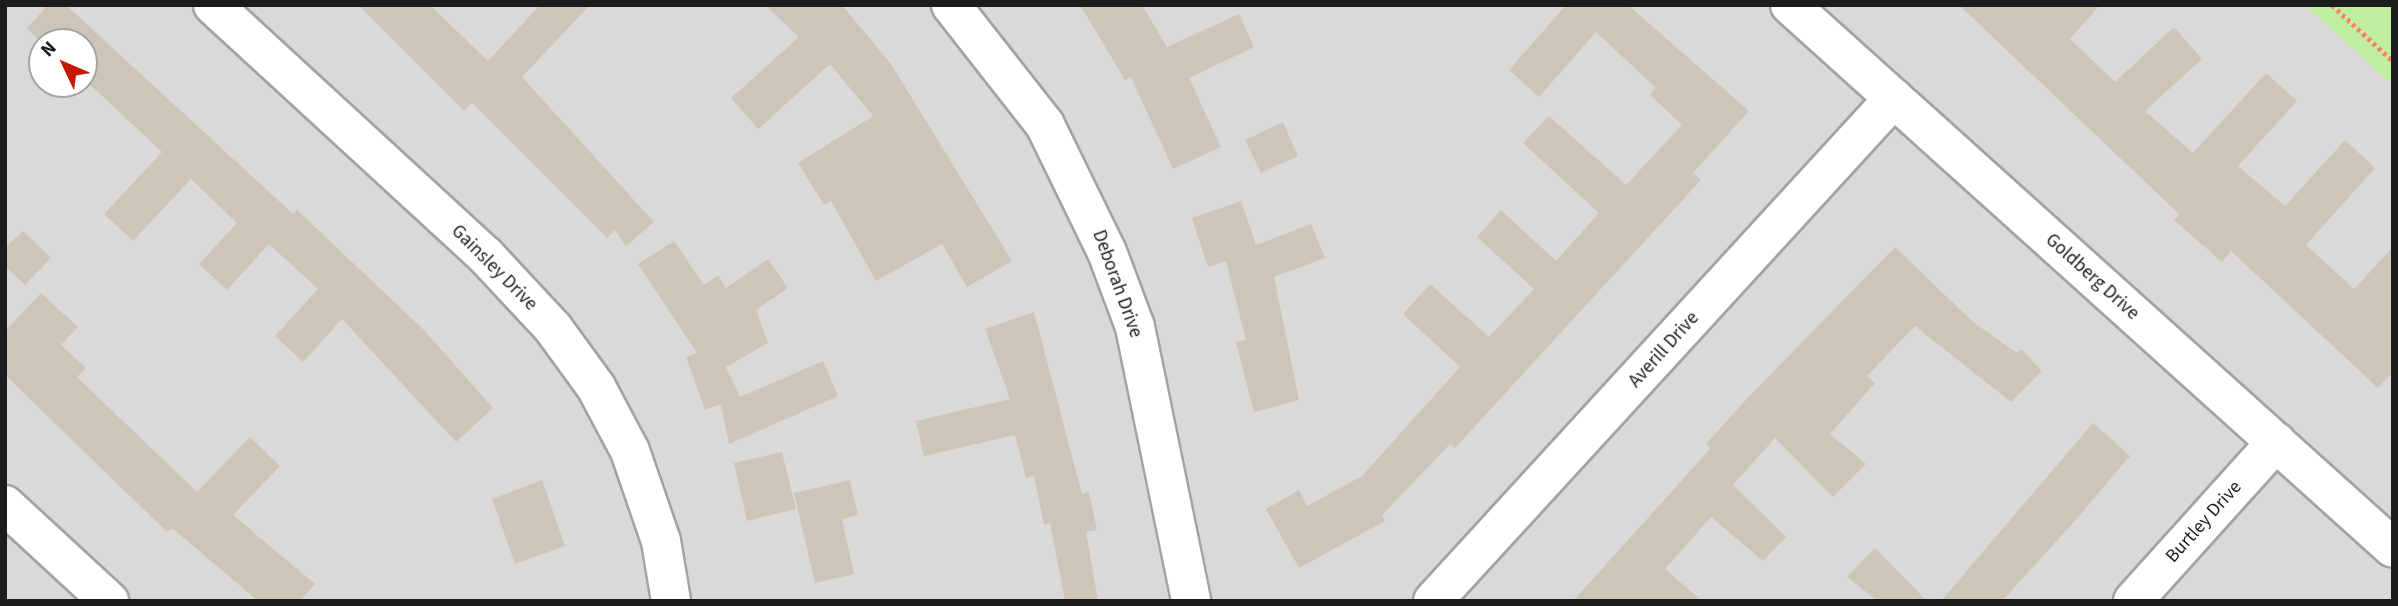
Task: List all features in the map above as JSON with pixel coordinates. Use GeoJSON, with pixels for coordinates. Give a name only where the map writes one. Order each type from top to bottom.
{"type":"FeatureCollection","features":[{"type":"Feature","properties":{"kind":"street","name":"Gainsley Drive"},"geometry":{"type":"LineString","coordinates":[[212,5],[485,255],[553,328],[596,387],[629,451],[661,541],[671,601]]}},
{"type":"Feature","properties":{"kind":"street","name":"Deborah Drive"},"geometry":{"type":"LineString","coordinates":[[951,5],[1045,125],[1107,252],[1135,327],[1191,601]]}},
{"type":"Feature","properties":{"kind":"street","name":"Goldberg Drive"},"geometry":{"type":"LineString","coordinates":[[1790,5],[2393,548]]}},
{"type":"Feature","properties":{"kind":"street","name":"Averill Drive"},"geometry":{"type":"LineString","coordinates":[[1433,601],[1894,98]]}},
{"type":"Feature","properties":{"kind":"street","name":"Burtley Drive"},"geometry":{"type":"LineString","coordinates":[[2133,601],[2276,442]]}},
{"type":"Feature","properties":{"kind":"street"},"geometry":{"type":"LineString","coordinates":[[5,505],[109,601]]}},
{"type":"Feature","properties":{"kind":"path"},"geometry":{"type":"LineString","coordinates":[[2332,5],[2393,61]]}},
{"type":"Feature","properties":{"kind":"shaded area"},"geometry":{"type":"Polygon","coordinates":[[[5,5],[2305,5],[2393,85],[2393,601],[5,601],[5,5]]]}},
{"type":"Feature","properties":{"kind":"green space"},"geometry":{"type":"Polygon","coordinates":[[[2305,5],[2393,5],[2393,85],[2305,5]]]}},
{"type":"Feature","properties":{"kind":"building"},"geometry":{"type":"Polygon","coordinates":[[[48,5],[66,5],[91,28],[28,29],[48,5]]]}},
{"type":"Feature","properties":{"kind":"building"},"geometry":{"type":"Polygon","coordinates":[[[358,5],[430,5],[488,61],[540,5],[590,5],[522,77],[654,222],[626,246],[615,230],[607,238],[472,103],[464,111],[358,5]]]}},
{"type":"Feature","properties":{"kind":"building"},"geometry":{"type":"Polygon","coordinates":[[[765,5],[842,5],[891,64],[1012,261],[967,287],[942,244],[876,281],[831,201],[824,205],[798,163],[873,116],[830,64],[758,129],[731,98],[799,37],[765,5]]]}},
{"type":"Feature","properties":{"kind":"building"},"geometry":{"type":"Polygon","coordinates":[[[1080,5],[1142,5],[1167,47],[1239,14],[1254,47],[1189,78],[1221,147],[1173,169],[1131,77],[1125,80],[1080,5]]]}},
{"type":"Feature","properties":{"kind":"building"},"geometry":{"type":"Polygon","coordinates":[[[1566,5],[1628,5],[1749,111],[1693,173],[1701,180],[1455,448],[1450,444],[1382,515],[1385,521],[1299,568],[1266,509],[1299,490],[1307,506],[1362,476],[1460,367],[1403,314],[1430,284],[1489,337],[1534,289],[1477,237],[1501,210],[1556,261],[1599,213],[1523,143],[1549,116],[1626,185],[1682,125],[1650,95],[1656,88],[1596,32],[1539,97],[1509,70],[1566,5]]]}},
{"type":"Feature","properties":{"kind":"building"},"geometry":{"type":"Polygon","coordinates":[[[1959,5],[2100,5],[2070,39],[2115,82],[2174,27],[2202,59],[2145,111],[2193,153],[2266,73],[2297,101],[2238,166],[2285,206],[2345,140],[2375,168],[2306,245],[2354,289],[2393,247],[2393,372],[2378,388],[2231,251],[2222,262],[2174,220],[2179,214],[1959,5]]]}},
{"type":"Feature","properties":{"kind":"building"},"geometry":{"type":"Polygon","coordinates":[[[98,34],[293,214],[297,210],[424,330],[493,408],[456,442],[342,319],[303,362],[275,336],[318,289],[269,244],[227,290],[199,264],[237,223],[191,179],[133,241],[104,214],[162,152],[98,92],[98,34]]]}},
{"type":"Feature","properties":{"kind":"building"},"geometry":{"type":"Polygon","coordinates":[[[1283,122],[1298,156],[1261,173],[1245,140],[1283,122]]]}},
{"type":"Feature","properties":{"kind":"building"},"geometry":{"type":"Polygon","coordinates":[[[1241,201],[1256,245],[1311,224],[1325,258],[1274,277],[1299,400],[1254,412],[1236,342],[1246,340],[1226,261],[1208,267],[1192,218],[1241,201]]]}},
{"type":"Feature","properties":{"kind":"building"},"geometry":{"type":"Polygon","coordinates":[[[23,231],[51,258],[25,285],[5,266],[5,248],[23,231]]]}},
{"type":"Feature","properties":{"kind":"building"},"geometry":{"type":"Polygon","coordinates":[[[674,241],[704,285],[718,275],[726,288],[768,259],[788,288],[756,310],[768,343],[726,367],[740,397],[823,361],[838,396],[729,444],[721,405],[727,402],[705,410],[686,357],[697,353],[638,264],[674,241]]]}},
{"type":"Feature","properties":{"kind":"building"},"geometry":{"type":"Polygon","coordinates":[[[1895,247],[1973,322],[2017,353],[2021,349],[2042,371],[2011,402],[1915,326],[1867,376],[1875,383],[1830,434],[1866,464],[1833,497],[1775,438],[1733,485],[1786,537],[1763,561],[1711,517],[1665,569],[1702,601],[1573,601],[1711,448],[1706,444],[1741,405],[1895,247]]]}},
{"type":"Feature","properties":{"kind":"building"},"geometry":{"type":"Polygon","coordinates":[[[41,293],[78,327],[61,345],[86,368],[77,377],[197,492],[250,437],[280,466],[233,515],[315,584],[300,601],[258,601],[172,528],[167,532],[5,375],[5,331],[41,293]]]}},
{"type":"Feature","properties":{"kind":"building"},"geometry":{"type":"Polygon","coordinates":[[[1034,312],[1082,494],[1089,492],[1097,530],[1086,532],[1098,601],[1065,601],[1050,523],[1044,525],[1034,476],[1026,478],[1015,435],[924,456],[916,421],[1010,399],[985,329],[1034,312]]]}},
{"type":"Feature","properties":{"kind":"building"},"geometry":{"type":"Polygon","coordinates":[[[2093,423],[2130,456],[2073,523],[2002,601],[1941,601],[2093,423]]]}},
{"type":"Feature","properties":{"kind":"building"},"geometry":{"type":"Polygon","coordinates":[[[782,452],[796,509],[747,521],[734,463],[782,452]]]}},
{"type":"Feature","properties":{"kind":"building"},"geometry":{"type":"Polygon","coordinates":[[[542,480],[565,546],[515,564],[492,499],[542,480]]]}},
{"type":"Feature","properties":{"kind":"building"},"geometry":{"type":"Polygon","coordinates":[[[850,480],[858,515],[842,519],[854,574],[815,583],[794,493],[850,480]]]}},
{"type":"Feature","properties":{"kind":"building"},"geometry":{"type":"Polygon","coordinates":[[[1875,548],[1927,601],[1878,601],[1847,577],[1875,548]]]}}]}
